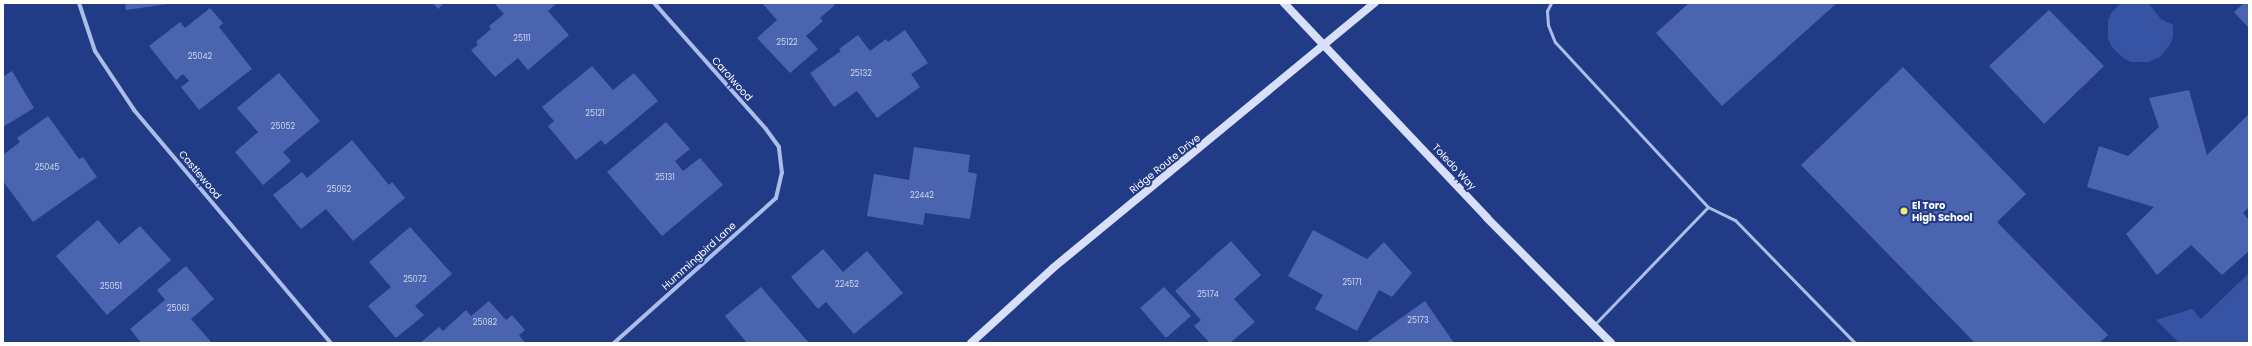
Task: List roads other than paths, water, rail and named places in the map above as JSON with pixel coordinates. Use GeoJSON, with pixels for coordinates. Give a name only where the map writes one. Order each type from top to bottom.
{"type":"FeatureCollection","features":[{"type":"Feature","properties":{"kind":"main road","name":"Toledo Way"},"geometry":{"type":"LineString","coordinates":[[1284,3],[1487,218],[1611,343]]}},
{"type":"Feature","properties":{"kind":"main road","name":"Ridge Route Drive"},"geometry":{"type":"LineString","coordinates":[[971,343],[1053,268],[1325,46],[1375,3]]}},
{"type":"Feature","properties":{"kind":"street","name":"Castlewood"},"geometry":{"type":"LineString","coordinates":[[79,3],[95,51],[134,110],[332,343]]}},
{"type":"Feature","properties":{"kind":"street","name":"Carolwood"},"geometry":{"type":"LineString","coordinates":[[654,3],[766,129],[779,147],[782,173]]}},
{"type":"Feature","properties":{"kind":"street","name":"Hummingbird Lane"},"geometry":{"type":"LineString","coordinates":[[614,343],[776,198],[782,173]]}},
{"type":"Feature","properties":{"kind":"lane"},"geometry":{"type":"LineString","coordinates":[[1551,3],[1547,11],[1548,25],[1555,42],[1708,207],[1734,220],[1855,343]]}},
{"type":"Feature","properties":{"kind":"lane"},"geometry":{"type":"LineString","coordinates":[[1594,325],[1708,207]]}},
{"type":"Feature","properties":{"kind":"place","name":"El Toro High School"},"geometry":{"type":"Point","coordinates":[1904,211]}}]}
